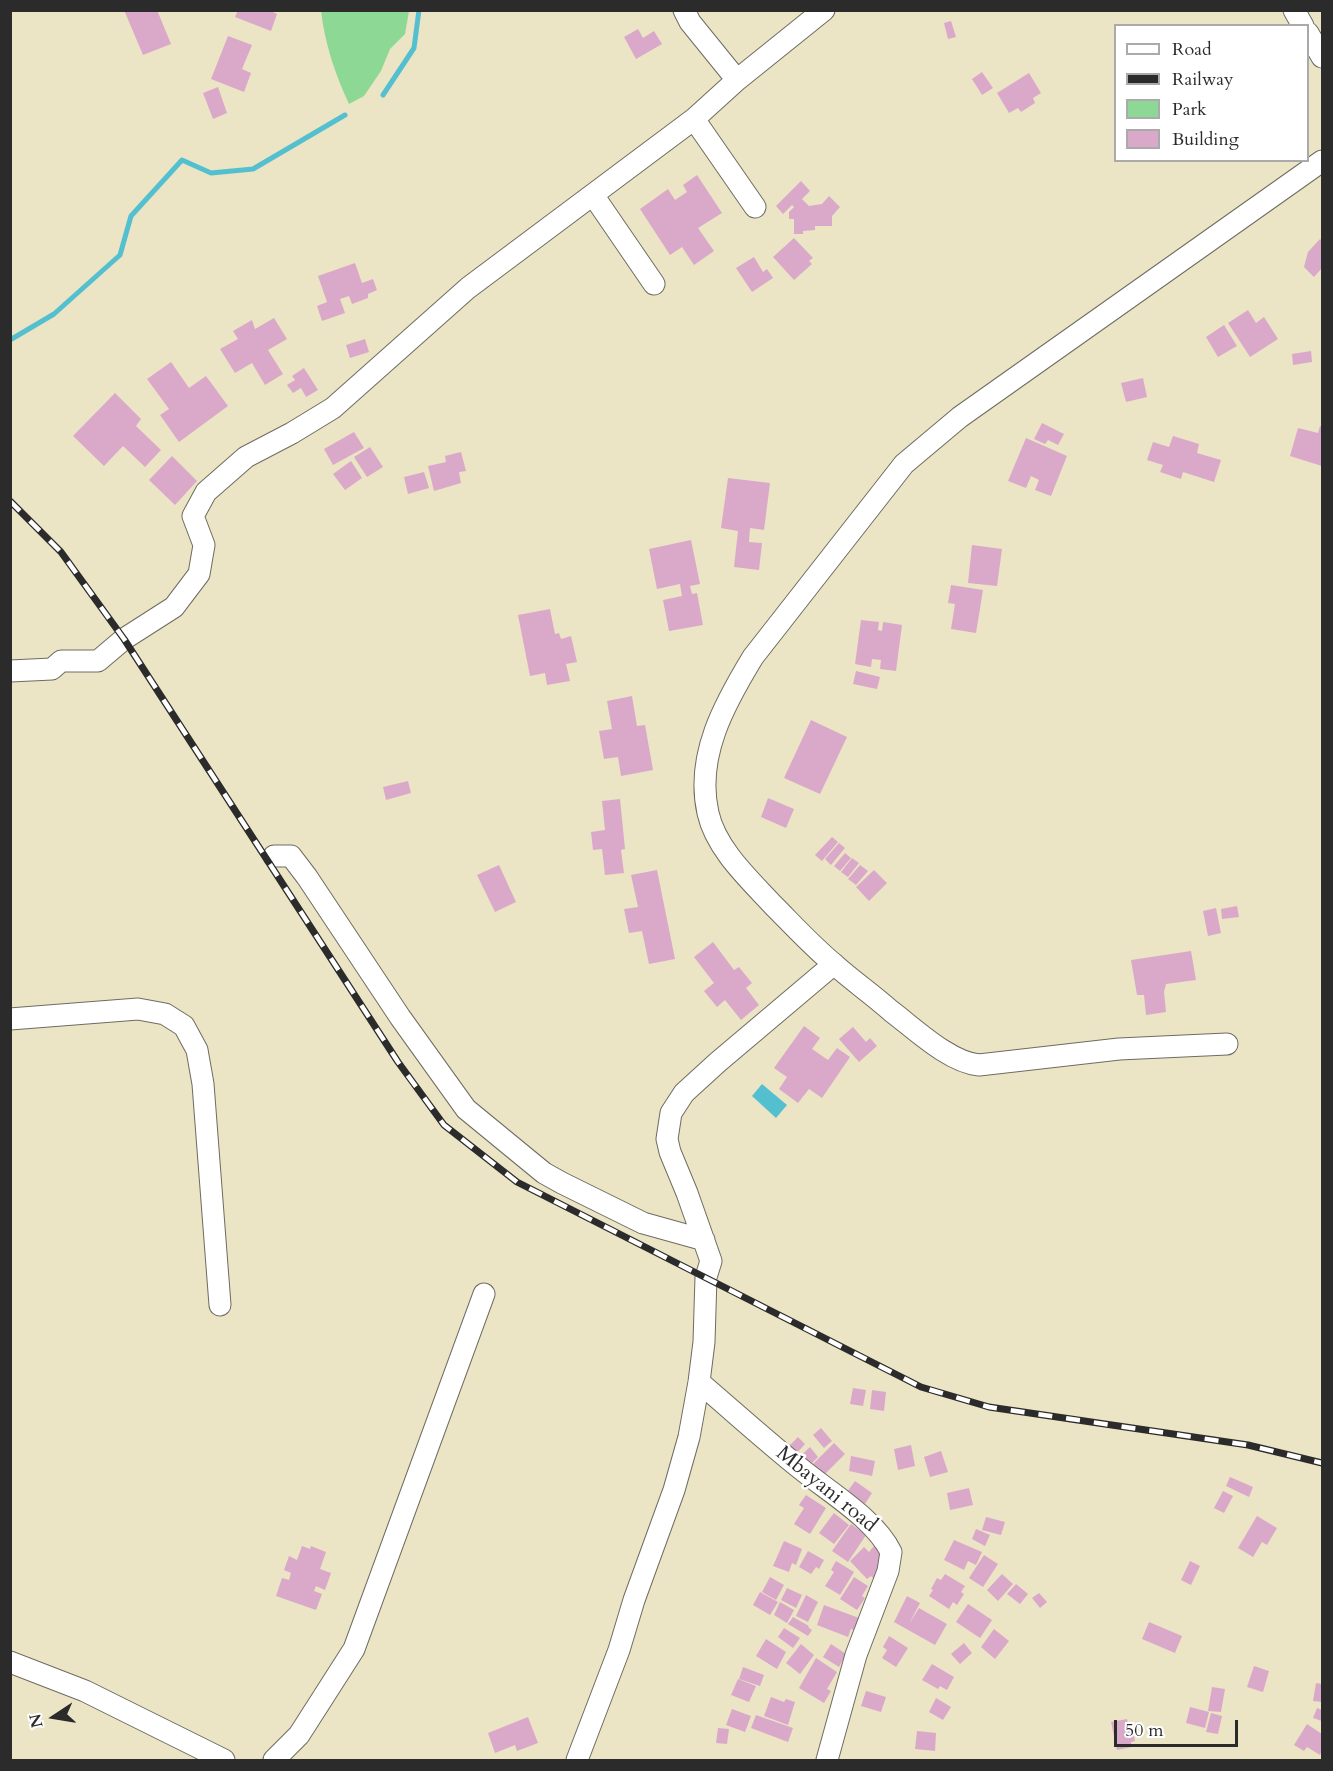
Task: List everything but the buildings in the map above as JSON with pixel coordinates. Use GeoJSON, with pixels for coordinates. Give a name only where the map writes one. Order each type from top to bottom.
{"type":"FeatureCollection","features":[{"type":"Feature","properties":{"kind":"street"},"geometry":{"type":"LineString","coordinates":[[684,10],[690,22],[737,80]]}},
{"type":"Feature","properties":{"kind":"street"},"geometry":{"type":"LineString","coordinates":[[10,671],[52,669],[62,661],[98,661],[124,639],[174,607],[199,574],[204,545],[193,516],[206,492],[246,457],[333,408],[468,288],[694,119],[737,80],[824,10]]}},
{"type":"Feature","properties":{"kind":"street"},"geometry":{"type":"LineString","coordinates":[[1294,10],[1302,24]]}},
{"type":"Feature","properties":{"kind":"street"},"geometry":{"type":"LineString","coordinates":[[1309,35],[1323,57]]}},
{"type":"Feature","properties":{"kind":"street"},"geometry":{"type":"LineString","coordinates":[[694,119],[755,207]]}},
{"type":"Feature","properties":{"kind":"street"},"geometry":{"type":"LineString","coordinates":[[1227,1044],[1119,1049],[979,1065],[969,1064],[955,1058],[909,1025],[834,964],[752,883],[716,836],[708,814],[705,794],[706,760],[716,724],[753,657],[904,464],[960,417],[1323,161]]}},
{"type":"Feature","properties":{"kind":"street"},"geometry":{"type":"LineString","coordinates":[[593,195],[654,284]]}},
{"type":"Feature","properties":{"kind":"street"},"geometry":{"type":"LineString","coordinates":[[274,856],[291,856],[307,877],[400,1017],[466,1109],[544,1173],[562,1183],[643,1223],[704,1240]]}},
{"type":"Feature","properties":{"kind":"street"},"geometry":{"type":"LineString","coordinates":[[577,1761],[619,1650],[634,1600],[674,1490],[689,1437],[699,1382],[704,1342],[706,1277],[711,1262],[670,1152],[667,1139],[670,1113],[684,1093],[718,1062],[834,964]]}},
{"type":"Feature","properties":{"kind":"street"},"geometry":{"type":"LineString","coordinates":[[10,1019],[138,1010],[165,1014],[184,1026],[197,1050],[203,1084],[220,1305]]}},
{"type":"Feature","properties":{"kind":"street"},"geometry":{"type":"LineString","coordinates":[[274,1761],[299,1735],[354,1649],[484,1294]]}},
{"type":"Feature","properties":{"kind":"street","name":"Mbayani road"},"geometry":{"type":"LineString","coordinates":[[699,1382],[773,1446],[867,1521],[883,1537],[891,1552],[888,1571],[856,1655],[826,1761]]}},
{"type":"Feature","properties":{"kind":"street"},"geometry":{"type":"LineString","coordinates":[[10,1662],[85,1691],[224,1761]]}},
{"type":"Feature","properties":{"kind":"green space"},"geometry":{"type":"Polygon","coordinates":[[[321,11],[409,11],[405,34],[390,49],[381,71],[364,96],[349,104],[331,59],[321,11]]]}},
{"type":"Feature","properties":{"kind":"water"},"geometry":{"type":"Polygon","coordinates":[[[762,1084],[787,1105],[776,1118],[752,1096],[762,1084]]]}},
{"type":"Feature","properties":{"kind":"waterway"},"geometry":{"type":"LineString","coordinates":[[383,95],[414,48],[419,10]]}},
{"type":"Feature","properties":{"kind":"waterway"},"geometry":{"type":"LineString","coordinates":[[10,340],[54,314],[120,255],[131,216],[182,160],[211,173],[253,169],[345,115]]}},
{"type":"Feature","properties":{"kind":"railway"},"geometry":{"type":"LineString","coordinates":[[10,501],[61,552],[124,639],[398,1062],[444,1125],[517,1182],[921,1387],[989,1407],[1248,1445],[1322,1463]]}}]}
